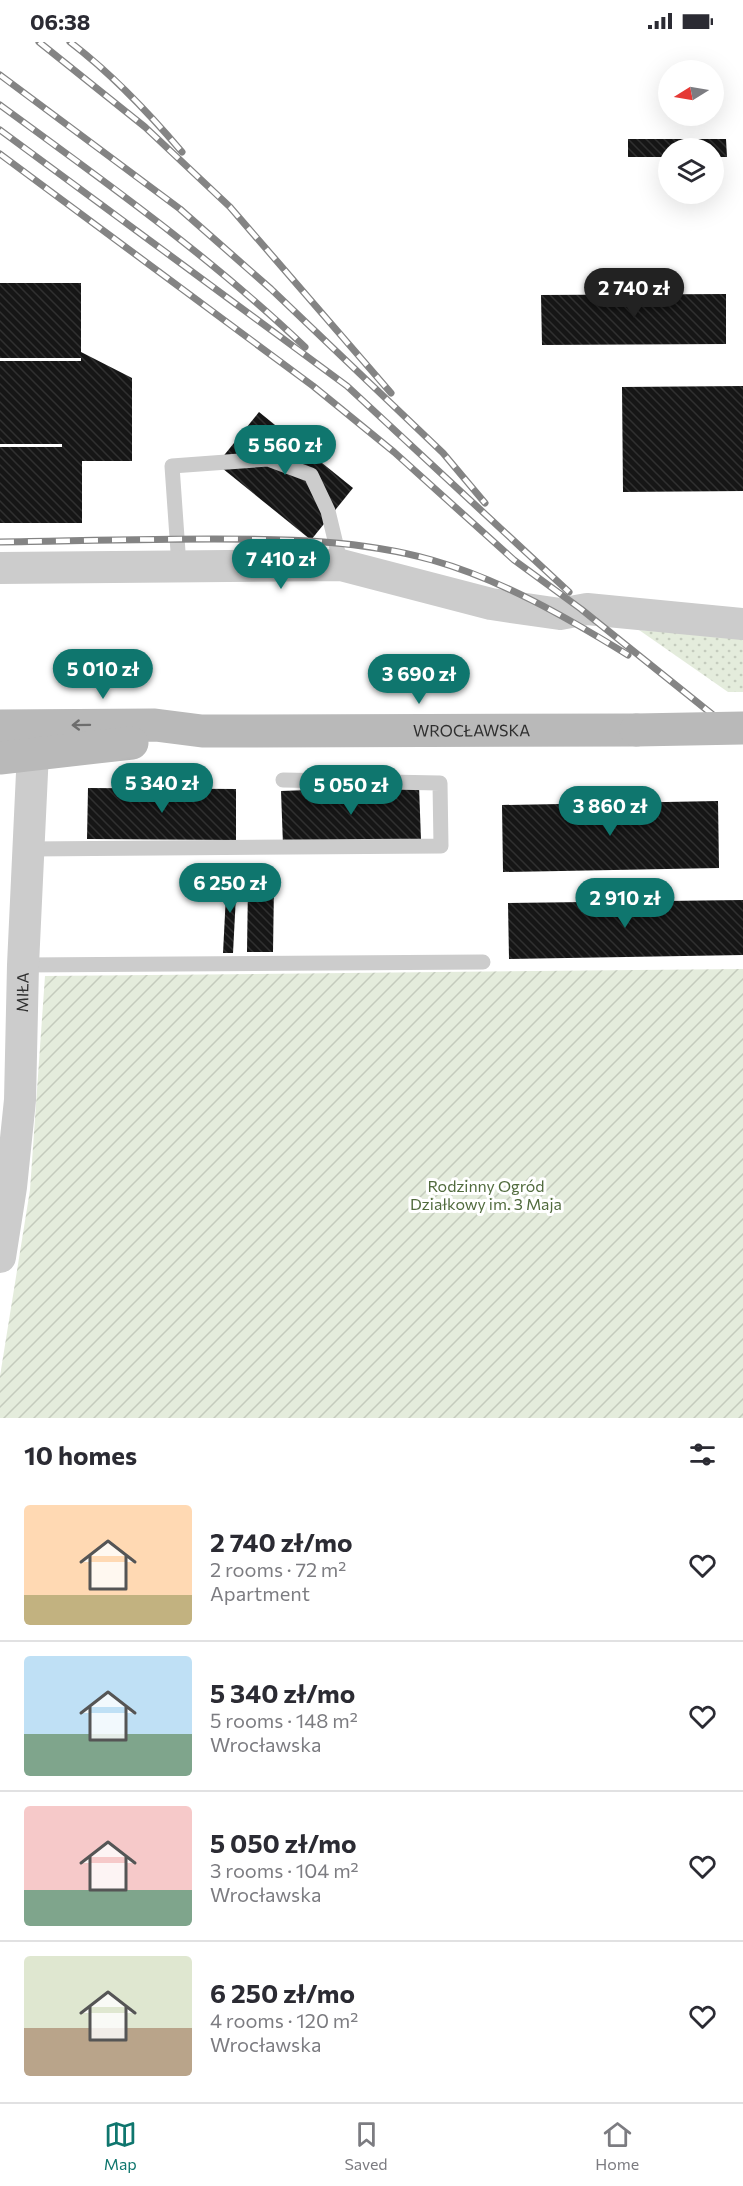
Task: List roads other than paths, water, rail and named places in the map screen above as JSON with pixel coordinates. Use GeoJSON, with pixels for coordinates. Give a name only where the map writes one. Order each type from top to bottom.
{"type":"FeatureCollection","features":[{"type":"Feature","properties":{"kind":"main road","name":"WROCŁAWSKA"},"geometry":{"type":"LineString","coordinates":[[0,758],[34,740],[155,725],[202,732],[743,728]]}},
{"type":"Feature","properties":{"kind":"main road","name":"WROCŁAWSKA"},"geometry":{"type":"LineString","coordinates":[[0,726],[34,740]]}},
{"type":"Feature","properties":{"kind":"street"},"geometry":{"type":"LineString","coordinates":[[0,568],[341,565],[491,604],[560,614],[581,609],[743,624]]}},
{"type":"Feature","properties":{"kind":"street","name":"MIŁA"},"geometry":{"type":"LineString","coordinates":[[0,1257],[12,1187],[10,1112],[23,965],[34,740]]}},
{"type":"Feature","properties":{"kind":"lane"},"geometry":{"type":"LineString","coordinates":[[179,566],[172,466],[268,459],[311,475],[328,510],[341,565]]}},
{"type":"Feature","properties":{"kind":"lane"},"geometry":{"type":"LineString","coordinates":[[29,849],[441,846],[440,783],[283,780]]}},
{"type":"Feature","properties":{"kind":"lane"},"geometry":{"type":"LineString","coordinates":[[23,965],[483,962]]}},
{"type":"Feature","properties":{"kind":"railway"},"geometry":{"type":"LineString","coordinates":[[39,42],[145,127],[230,207],[391,393]]}},
{"type":"Feature","properties":{"kind":"railway"},"geometry":{"type":"LineString","coordinates":[[70,42],[129,94],[182,152]]}},
{"type":"Feature","properties":{"kind":"railway"},"geometry":{"type":"LineString","coordinates":[[0,75],[180,209],[271,289],[443,453],[485,503]]}},
{"type":"Feature","properties":{"kind":"railway"},"geometry":{"type":"LineString","coordinates":[[0,105],[195,251],[305,347]]}},
{"type":"Feature","properties":{"kind":"railway"},"geometry":{"type":"LineString","coordinates":[[0,130],[347,386],[569,592]]}},
{"type":"Feature","properties":{"kind":"railway"},"geometry":{"type":"LineString","coordinates":[[0,154],[313,386],[394,452],[514,560],[581,609],[743,739]]}},
{"type":"Feature","properties":{"kind":"railway"},"geometry":{"type":"LineString","coordinates":[[0,542],[269,539],[378,548],[432,560],[483,578],[533,601],[628,655]]}},
{"type":"Feature","properties":{"kind":"park label","name":"Rodzinny Ogród Działkowy im. 3 Maja"},"geometry":{"type":"Point","coordinates":[486,1195]}}]}
